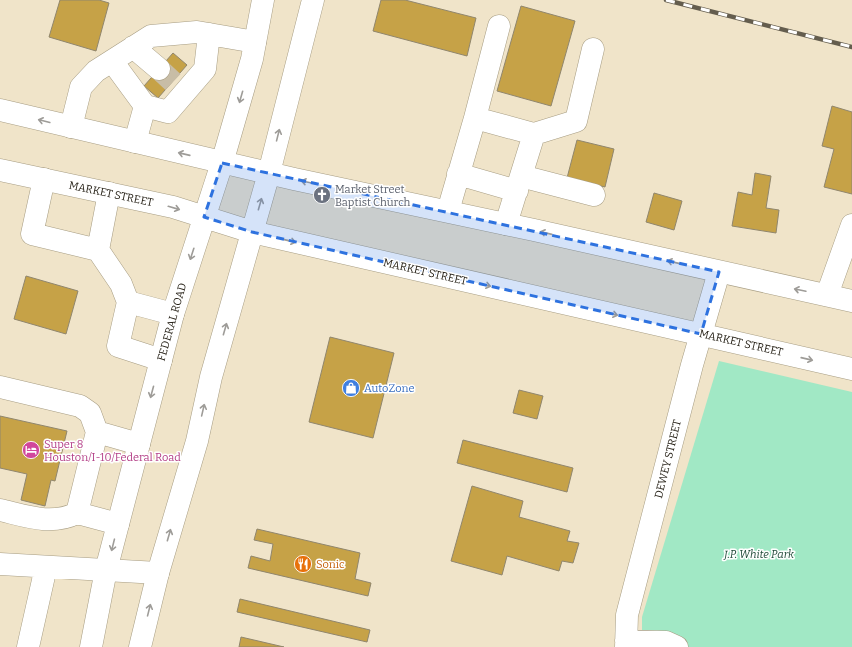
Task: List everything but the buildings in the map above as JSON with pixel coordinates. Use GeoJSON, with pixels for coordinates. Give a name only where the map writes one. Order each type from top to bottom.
{"type":"FeatureCollection","features":[{"type":"Feature","properties":{"kind":"main road","name":"FEDERAL ROAD"},"geometry":{"type":"LineString","coordinates":[[91,647],[106,570],[173,314],[222,163],[255,42],[263,0]]}},
{"type":"Feature","properties":{"kind":"main road"},"geometry":{"type":"LineString","coordinates":[[140,647],[158,573],[196,441],[211,377],[269,173],[313,0]]}},
{"type":"Feature","properties":{"kind":"main road"},"geometry":{"type":"LineString","coordinates":[[448,211],[475,118],[499,26]]}},
{"type":"Feature","properties":{"kind":"main road"},"geometry":{"type":"LineString","coordinates":[[71,127],[81,87],[96,71],[151,36],[197,32],[255,42]]}},
{"type":"Feature","properties":{"kind":"main road"},"geometry":{"type":"LineString","coordinates":[[172,81],[205,69],[209,34]]}},
{"type":"Feature","properties":{"kind":"main road"},"geometry":{"type":"LineString","coordinates":[[133,47],[172,81]]}},
{"type":"Feature","properties":{"kind":"main road"},"geometry":{"type":"LineString","coordinates":[[475,118],[534,134],[576,121],[593,50]]}},
{"type":"Feature","properties":{"kind":"main road"},"geometry":{"type":"LineString","coordinates":[[112,61],[145,106],[168,112],[172,81]]}},
{"type":"Feature","properties":{"kind":"main road"},"geometry":{"type":"LineString","coordinates":[[135,142],[145,106]]}},
{"type":"Feature","properties":{"kind":"main road"},"geometry":{"type":"LineString","coordinates":[[0,110],[222,163],[448,211],[852,301]]}},
{"type":"Feature","properties":{"kind":"main road"},"geometry":{"type":"LineString","coordinates":[[506,224],[534,134]]}},
{"type":"Feature","properties":{"kind":"main road","name":"MARKET STREET"},"geometry":{"type":"LineString","coordinates":[[0,170],[172,207],[252,232],[852,369]]}},
{"type":"Feature","properties":{"kind":"main road"},"geometry":{"type":"LineString","coordinates":[[458,174],[594,195]]}},
{"type":"Feature","properties":{"kind":"main road"},"geometry":{"type":"LineString","coordinates":[[44,179],[32,234],[98,250],[121,284],[128,302],[118,346],[161,360]]}},
{"type":"Feature","properties":{"kind":"main road"},"geometry":{"type":"LineString","coordinates":[[98,250],[108,193]]}},
{"type":"Feature","properties":{"kind":"main road"},"geometry":{"type":"LineString","coordinates":[[827,295],[852,225]]}},
{"type":"Feature","properties":{"kind":"main road","name":"DEWEY STREET"},"geometry":{"type":"LineString","coordinates":[[626,644],[627,615],[701,334],[719,272]]}},
{"type":"Feature","properties":{"kind":"main road"},"geometry":{"type":"LineString","coordinates":[[128,302],[173,314]]}},
{"type":"Feature","properties":{"kind":"main road"},"geometry":{"type":"LineString","coordinates":[[0,387],[80,406],[90,413],[97,432],[77,513]]}},
{"type":"Feature","properties":{"kind":"main road"},"geometry":{"type":"LineString","coordinates":[[97,432],[139,444]]}},
{"type":"Feature","properties":{"kind":"main road"},"geometry":{"type":"LineString","coordinates":[[0,510],[41,520],[58,520],[77,513],[118,524]]}},
{"type":"Feature","properties":{"kind":"main road"},"geometry":{"type":"LineString","coordinates":[[0,564],[158,573]]}},
{"type":"Feature","properties":{"kind":"main road"},"geometry":{"type":"LineString","coordinates":[[28,647],[46,567]]}},
{"type":"Feature","properties":{"kind":"main road"},"geometry":{"type":"LineString","coordinates":[[626,644],[666,642],[677,647]]}},
{"type":"Feature","properties":{"kind":"highlighted area"},"geometry":{"type":"Polygon","coordinates":[[[222,163],[719,272],[701,334],[252,232],[204,217],[222,163]]]}},
{"type":"Feature","properties":{"kind":"green space","name":"J.P. White Park"},"geometry":{"type":"Polygon","coordinates":[[[719,361],[852,392],[852,647],[644,647],[642,617],[719,361]]]}},
{"type":"Feature","properties":{"kind":"tunnel"},"geometry":{"type":"LineString","coordinates":[[159,69],[173,82]]}},
{"type":"Feature","properties":{"kind":"railway"},"geometry":{"type":"LineString","coordinates":[[666,0],[852,47]]}},
{"type":"Feature","properties":{"kind":"place","name":"Market Street Baptist Church"},"geometry":{"type":"Point","coordinates":[322,195]}},
{"type":"Feature","properties":{"kind":"place","name":"AutoZone"},"geometry":{"type":"Point","coordinates":[351,388]}},
{"type":"Feature","properties":{"kind":"place","name":"Super 8 Houston/I-10/Federal Road"},"geometry":{"type":"Point","coordinates":[31,450]}},
{"type":"Feature","properties":{"kind":"place","name":"Sonic"},"geometry":{"type":"Point","coordinates":[303,564]}}]}
